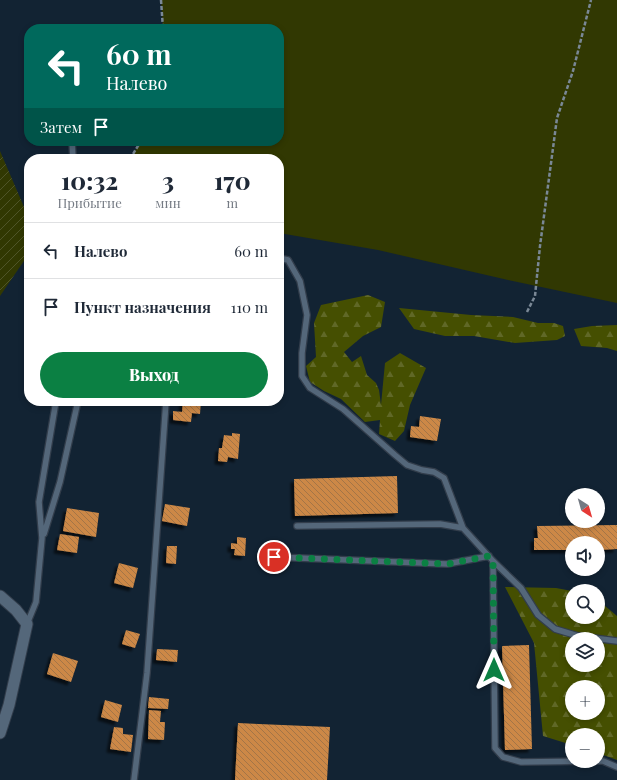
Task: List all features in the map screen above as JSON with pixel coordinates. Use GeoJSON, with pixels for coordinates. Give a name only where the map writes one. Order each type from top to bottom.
{"type":"FeatureCollection","features":[{"type":"Feature","properties":{"kind":"street"},"geometry":{"type":"LineString","coordinates":[[0,596],[16,610],[27,624],[9,705],[0,733]]}},
{"type":"Feature","properties":{"kind":"lane"},"geometry":{"type":"LineString","coordinates":[[284,259],[288,260],[300,281],[307,315],[302,353],[302,376],[310,388],[343,409],[408,465],[434,472],[444,478],[464,528],[493,561],[520,588],[538,615],[555,629],[578,636],[617,641]]}},
{"type":"Feature","properties":{"kind":"lane"},"geometry":{"type":"LineString","coordinates":[[27,624],[36,602],[42,538],[39,502],[55,406]]}},
{"type":"Feature","properties":{"kind":"lane"},"geometry":{"type":"LineString","coordinates":[[42,538],[60,482],[77,406]]}},
{"type":"Feature","properties":{"kind":"lane"},"geometry":{"type":"LineString","coordinates":[[134,780],[147,673],[166,406]]}},
{"type":"Feature","properties":{"kind":"lane"},"geometry":{"type":"LineString","coordinates":[[297,526],[440,524],[464,528]]}},
{"type":"Feature","properties":{"kind":"lane"},"geometry":{"type":"LineString","coordinates":[[274,557],[447,564],[489,556]]}},
{"type":"Feature","properties":{"kind":"lane"},"geometry":{"type":"LineString","coordinates":[[493,561],[495,748],[503,757],[522,762],[565,761]]}},
{"type":"Feature","properties":{"kind":"lane"},"geometry":{"type":"LineString","coordinates":[[605,762],[617,767]]}},
{"type":"Feature","properties":{"kind":"path"},"geometry":{"type":"LineString","coordinates":[[161,0],[163,24]]}},
{"type":"Feature","properties":{"kind":"path"},"geometry":{"type":"LineString","coordinates":[[528,312],[535,296],[557,118],[573,71],[591,0]]}},
{"type":"Feature","properties":{"kind":"green space"},"geometry":{"type":"Polygon","coordinates":[[[161,0],[617,0],[617,303],[378,250],[284,234],[284,154],[133,154],[138,146],[284,146],[284,24],[163,24],[161,0]]]}},
{"type":"Feature","properties":{"kind":"green space"},"geometry":{"type":"Polygon","coordinates":[[[0,151],[24,207],[24,261],[0,296],[0,151]]]}},
{"type":"Feature","properties":{"kind":"green space"},"geometry":{"type":"Polygon","coordinates":[[[368,295],[385,302],[381,327],[363,336],[344,352],[352,362],[361,356],[367,375],[376,383],[379,390],[381,405],[385,363],[400,353],[426,368],[410,405],[404,431],[395,441],[379,434],[380,420],[365,422],[341,399],[310,382],[306,366],[316,357],[314,323],[321,305],[368,295]]]}},
{"type":"Feature","properties":{"kind":"green space"},"geometry":{"type":"Polygon","coordinates":[[[399,308],[471,315],[513,317],[538,323],[554,323],[563,326],[565,336],[557,340],[515,343],[474,336],[445,336],[414,329],[399,308]]]}},
{"type":"Feature","properties":{"kind":"green space"},"geometry":{"type":"Polygon","coordinates":[[[617,325],[617,351],[607,348],[581,346],[574,329],[592,326],[617,325]]]}},
{"type":"Feature","properties":{"kind":"green space"},"geometry":{"type":"Polygon","coordinates":[[[505,587],[556,588],[565,590],[565,624],[605,624],[605,606],[617,616],[617,760],[605,756],[605,728],[565,728],[565,743],[543,736],[534,643],[505,587]]]}},
{"type":"Feature","properties":{"kind":"building"},"geometry":{"type":"Polygon","coordinates":[[[183,406],[201,406],[200,414],[192,413],[191,422],[173,420],[173,411],[182,412],[183,406]]]}},
{"type":"Feature","properties":{"kind":"building"},"geometry":{"type":"Polygon","coordinates":[[[420,416],[441,419],[437,441],[410,437],[411,426],[419,427],[420,416]]]}},
{"type":"Feature","properties":{"kind":"building"},"geometry":{"type":"Polygon","coordinates":[[[232,433],[240,434],[238,459],[228,457],[227,462],[218,461],[219,448],[222,448],[224,435],[232,436],[232,433]]]}},
{"type":"Feature","properties":{"kind":"building"},"geometry":{"type":"Polygon","coordinates":[[[397,476],[398,513],[295,516],[294,479],[397,476]]]}},
{"type":"Feature","properties":{"kind":"building"},"geometry":{"type":"Polygon","coordinates":[[[165,504],[190,508],[187,526],[162,521],[165,504]]]}},
{"type":"Feature","properties":{"kind":"building"},"geometry":{"type":"Polygon","coordinates":[[[67,508],[99,513],[96,537],[63,531],[67,508]]]}},
{"type":"Feature","properties":{"kind":"building"},"geometry":{"type":"Polygon","coordinates":[[[605,525],[617,525],[617,549],[605,550],[605,536],[565,536],[565,550],[534,550],[534,538],[538,538],[537,526],[605,528],[605,525]]]}},
{"type":"Feature","properties":{"kind":"building"},"geometry":{"type":"Polygon","coordinates":[[[60,534],[79,537],[77,553],[57,550],[60,534]]]}},
{"type":"Feature","properties":{"kind":"building"},"geometry":{"type":"Polygon","coordinates":[[[237,537],[246,538],[245,556],[234,555],[235,549],[231,549],[231,543],[237,544],[237,537]]]}},
{"type":"Feature","properties":{"kind":"building"},"geometry":{"type":"Polygon","coordinates":[[[167,546],[177,546],[176,564],[166,563],[167,546]]]}},
{"type":"Feature","properties":{"kind":"building"},"geometry":{"type":"Polygon","coordinates":[[[119,563],[138,568],[133,588],[114,583],[119,563]]]}},
{"type":"Feature","properties":{"kind":"building"},"geometry":{"type":"Polygon","coordinates":[[[126,630],[140,634],[135,648],[122,644],[126,630]]]}},
{"type":"Feature","properties":{"kind":"building"},"geometry":{"type":"Polygon","coordinates":[[[529,645],[532,749],[505,750],[502,646],[529,645]]]}},
{"type":"Feature","properties":{"kind":"building"},"geometry":{"type":"Polygon","coordinates":[[[157,649],[178,650],[177,662],[156,660],[157,649]]]}},
{"type":"Feature","properties":{"kind":"building"},"geometry":{"type":"Polygon","coordinates":[[[53,653],[78,661],[71,682],[47,674],[53,653]]]}},
{"type":"Feature","properties":{"kind":"building"},"geometry":{"type":"Polygon","coordinates":[[[149,697],[169,699],[168,709],[148,708],[149,697]]]}},
{"type":"Feature","properties":{"kind":"building"},"geometry":{"type":"Polygon","coordinates":[[[105,700],[122,705],[118,722],[101,717],[105,700]]]}},
{"type":"Feature","properties":{"kind":"building"},"geometry":{"type":"Polygon","coordinates":[[[149,710],[161,711],[160,722],[165,722],[164,740],[148,739],[149,710]]]}},
{"type":"Feature","properties":{"kind":"building"},"geometry":{"type":"Polygon","coordinates":[[[238,723],[330,727],[327,780],[235,780],[238,723]]]}},
{"type":"Feature","properties":{"kind":"building"},"geometry":{"type":"Polygon","coordinates":[[[114,727],[123,728],[123,734],[133,735],[131,752],[110,749],[114,727]]]}},
{"type":"Feature","properties":{"kind":"route"},"geometry":{"type":"LineString","coordinates":[[274,557],[447,564],[489,556],[493,561],[494,670]]}}]}
